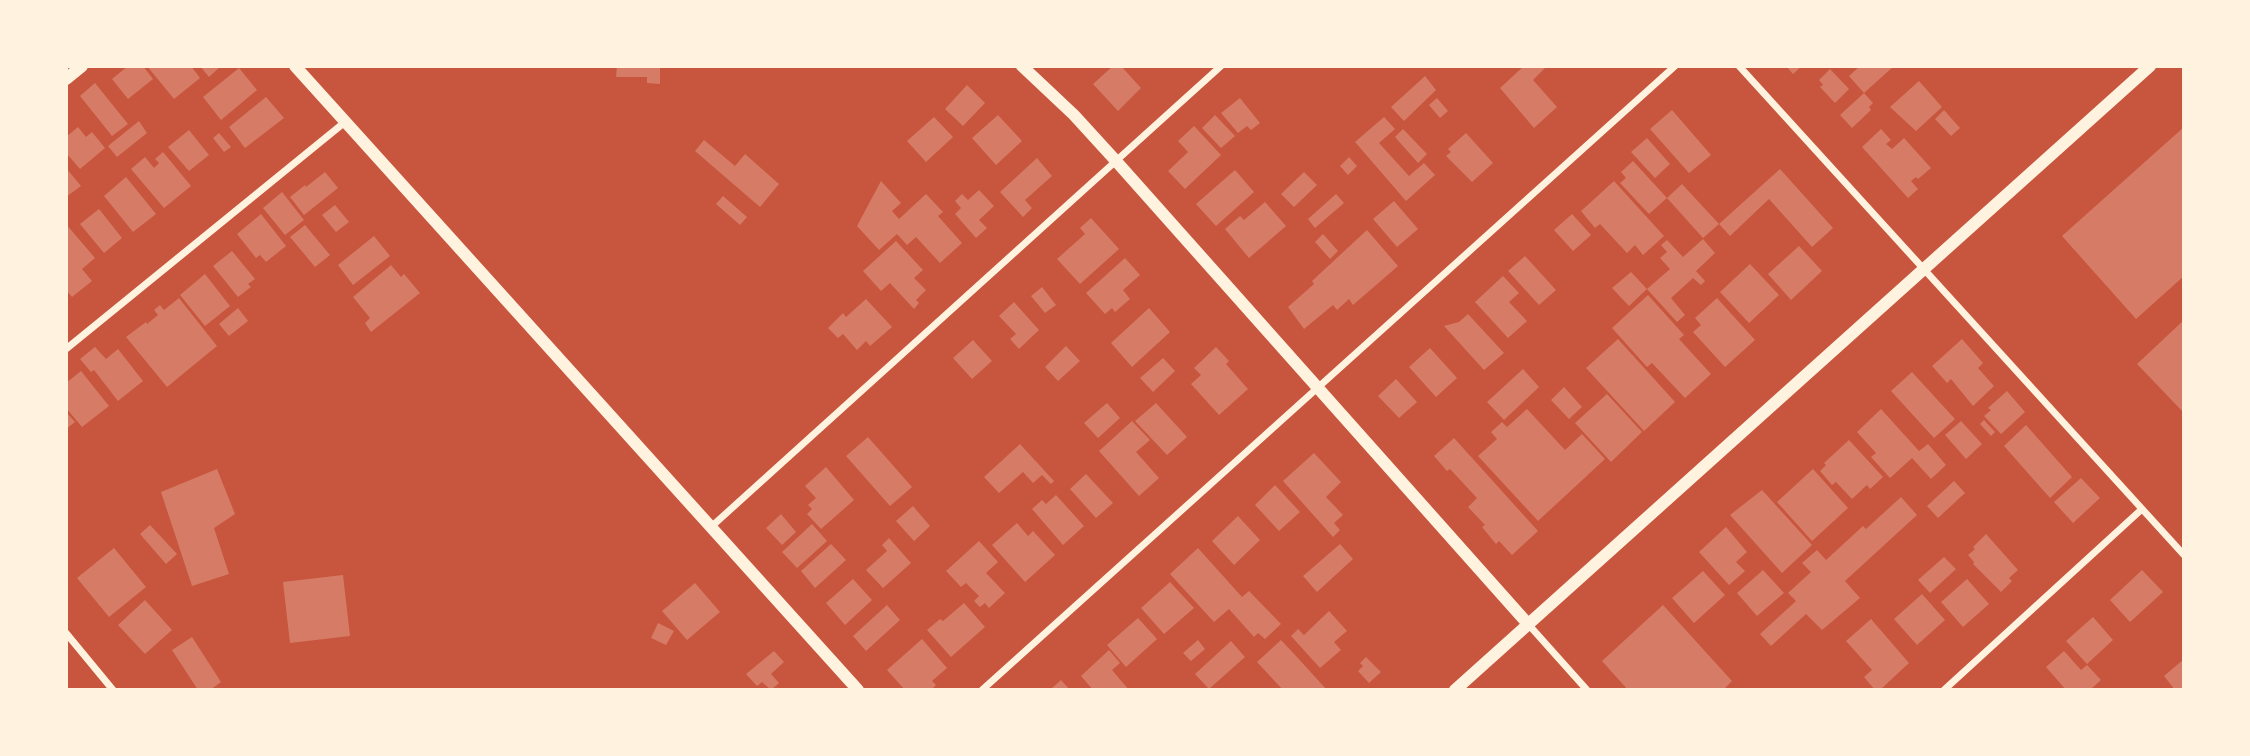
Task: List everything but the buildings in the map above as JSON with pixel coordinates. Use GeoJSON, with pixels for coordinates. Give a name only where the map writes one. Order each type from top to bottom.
{"type":"FeatureCollection","features":[{"type":"Feature","properties":{"kind":"street"},"geometry":{"type":"LineString","coordinates":[[66,79],[82,66]]}},
{"type":"Feature","properties":{"kind":"street"},"geometry":{"type":"LineString","coordinates":[[295,66],[858,690]]}},
{"type":"Feature","properties":{"kind":"street"},"geometry":{"type":"LineString","coordinates":[[1022,66],[1074,115],[1116,161],[1587,690]]}},
{"type":"Feature","properties":{"kind":"street"},"geometry":{"type":"LineString","coordinates":[[711,527],[1221,66]]}},
{"type":"Feature","properties":{"kind":"street"},"geometry":{"type":"LineString","coordinates":[[982,690],[1675,66]]}},
{"type":"Feature","properties":{"kind":"street"},"geometry":{"type":"LineString","coordinates":[[1739,66],[2183,555]]}},
{"type":"Feature","properties":{"kind":"street"},"geometry":{"type":"LineString","coordinates":[[1455,690],[2150,66]]}},
{"type":"Feature","properties":{"kind":"street"},"geometry":{"type":"LineString","coordinates":[[66,349],[345,122]]}},
{"type":"Feature","properties":{"kind":"street"},"geometry":{"type":"LineString","coordinates":[[1944,690],[2142,509]]}},
{"type":"Feature","properties":{"kind":"street"},"geometry":{"type":"LineString","coordinates":[[66,634],[113,690]]}}]}
